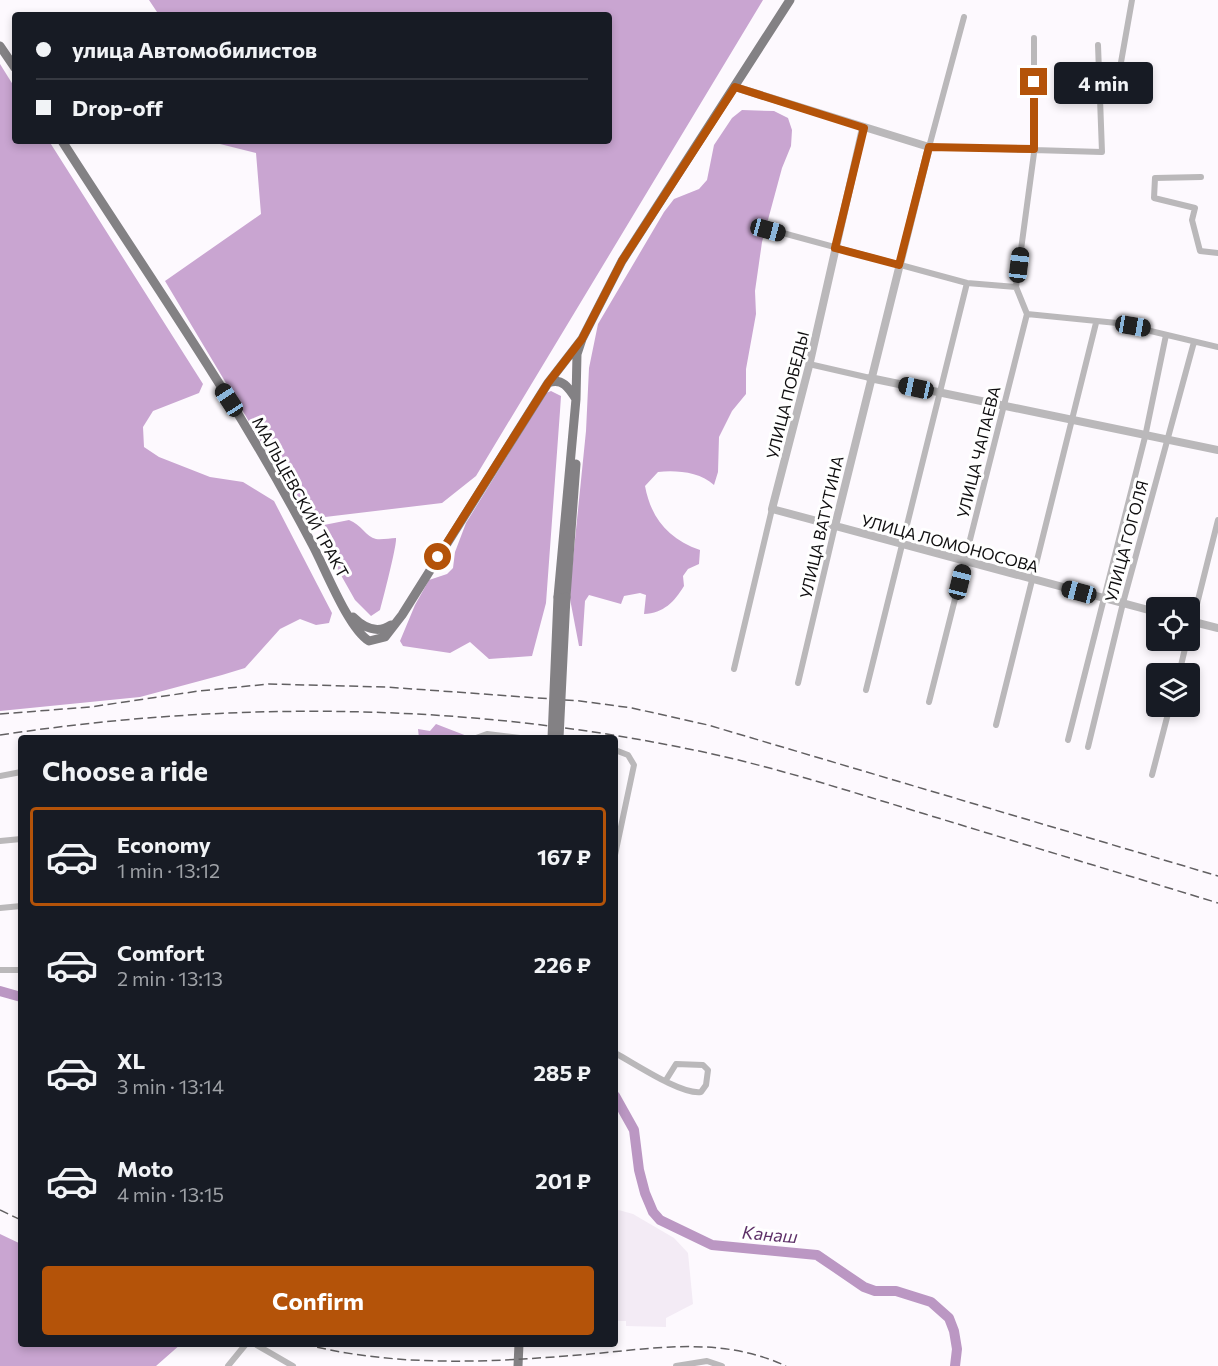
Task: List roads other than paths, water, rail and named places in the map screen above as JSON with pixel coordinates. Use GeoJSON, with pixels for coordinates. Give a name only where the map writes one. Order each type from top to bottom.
{"type":"FeatureCollection","features":[{"type":"Feature","properties":{"kind":"main road"},"geometry":{"type":"LineString","coordinates":[[552,735],[576,399],[577,354],[582,339],[622,261],[790,0]]}},
{"type":"Feature","properties":{"kind":"main road"},"geometry":{"type":"LineString","coordinates":[[0,46],[12,64]]}},
{"type":"Feature","properties":{"kind":"main road","name":"МАЛЬЦЕВСКИЙ ТРАКТ"},"geometry":{"type":"LineString","coordinates":[[64,144],[241,420],[291,504],[343,606],[357,625],[382,635],[402,615],[548,383]]}},
{"type":"Feature","properties":{"kind":"main road"},"geometry":{"type":"LineString","coordinates":[[548,383],[582,339]]}},
{"type":"Feature","properties":{"kind":"main road"},"geometry":{"type":"LineString","coordinates":[[559,735],[562,597],[581,398],[582,339]]}},
{"type":"Feature","properties":{"kind":"main road"},"geometry":{"type":"LineString","coordinates":[[548,383],[562,382],[576,399]]}},
{"type":"Feature","properties":{"kind":"main road"},"geometry":{"type":"LineString","coordinates":[[518,1366],[519,1347]]}},
{"type":"Feature","properties":{"kind":"street"},"geometry":{"type":"LineString","coordinates":[[1117,85],[1132,0]]}},
{"type":"Feature","properties":{"kind":"street"},"geometry":{"type":"LineString","coordinates":[[929,147],[964,17]]}},
{"type":"Feature","properties":{"kind":"street"},"geometry":{"type":"LineString","coordinates":[[1034,38],[1034,149],[1016,288],[1027,314],[1096,323],[1117,323],[1218,347]]}},
{"type":"Feature","properties":{"kind":"street"},"geometry":{"type":"LineString","coordinates":[[735,87],[929,147],[1102,152],[1098,45]]}},
{"type":"Feature","properties":{"kind":"street","name":"УЛИЦА ПОБЕДЫ"},"geometry":{"type":"LineString","coordinates":[[734,669],[864,128]]}},
{"type":"Feature","properties":{"kind":"street","name":"УЛИЦА ВАТУТИНА"},"geometry":{"type":"LineString","coordinates":[[798,683],[870,378],[929,147]]}},
{"type":"Feature","properties":{"kind":"street"},"geometry":{"type":"LineString","coordinates":[[1201,177],[1155,178],[1154,198],[1195,208],[1192,220],[1200,251],[1218,253]]}},
{"type":"Feature","properties":{"kind":"street"},"geometry":{"type":"LineString","coordinates":[[768,230],[967,283],[1016,288]]}},
{"type":"Feature","properties":{"kind":"street"},"geometry":{"type":"LineString","coordinates":[[866,690],[967,283]]}},
{"type":"Feature","properties":{"kind":"street","name":"УЛИЦА ЧАПАЕВА"},"geometry":{"type":"LineString","coordinates":[[929,702],[1027,314]]}},
{"type":"Feature","properties":{"kind":"street"},"geometry":{"type":"LineString","coordinates":[[996,725],[1096,323]]}},
{"type":"Feature","properties":{"kind":"street","name":"УЛИЦА ГОГОЛЯ"},"geometry":{"type":"LineString","coordinates":[[1068,740],[1144,437],[1166,335]]}},
{"type":"Feature","properties":{"kind":"street","name":"УЛИЦА ГОГОЛЯ"},"geometry":{"type":"LineString","coordinates":[[1088,747],[1123,603],[1194,342]]}},
{"type":"Feature","properties":{"kind":"street"},"geometry":{"type":"LineString","coordinates":[[809,364],[1144,437],[1218,450]]}},
{"type":"Feature","properties":{"kind":"street","name":"УЛИЦА ЛОМОНОСОВА"},"geometry":{"type":"LineString","coordinates":[[772,509],[1146,609]]}},
{"type":"Feature","properties":{"kind":"street"},"geometry":{"type":"LineString","coordinates":[[1197,597],[1218,520]]}},
{"type":"Feature","properties":{"kind":"street"},"geometry":{"type":"LineString","coordinates":[[1200,623],[1218,628]]}},
{"type":"Feature","properties":{"kind":"street"},"geometry":{"type":"LineString","coordinates":[[1152,775],[1167,717]]}},
{"type":"Feature","properties":{"kind":"street"},"geometry":{"type":"LineString","coordinates":[[618,751],[628,755],[634,765],[618,841]]}},
{"type":"Feature","properties":{"kind":"street"},"geometry":{"type":"LineString","coordinates":[[0,776],[18,773]]}},
{"type":"Feature","properties":{"kind":"street"},"geometry":{"type":"LineString","coordinates":[[0,841],[18,839]]}},
{"type":"Feature","properties":{"kind":"street"},"geometry":{"type":"LineString","coordinates":[[0,908],[18,906]]}},
{"type":"Feature","properties":{"kind":"street"},"geometry":{"type":"LineString","coordinates":[[0,970],[18,970]]}},
{"type":"Feature","properties":{"kind":"street"},"geometry":{"type":"LineString","coordinates":[[618,1055],[651,1075],[692,1094],[700,1092],[706,1085],[708,1070],[703,1065],[676,1064],[666,1080]]}},
{"type":"Feature","properties":{"kind":"street"},"geometry":{"type":"LineString","coordinates":[[228,1366],[244,1347]]}},
{"type":"Feature","properties":{"kind":"street"},"geometry":{"type":"LineString","coordinates":[[260,1347],[293,1366]]}},
{"type":"Feature","properties":{"kind":"street"},"geometry":{"type":"LineString","coordinates":[[676,1366],[707,1361],[722,1365]]}},
{"type":"Feature","properties":{"kind":"waterway","name":"Канаш"},"geometry":{"type":"LineString","coordinates":[[0,991],[18,996]]}},
{"type":"Feature","properties":{"kind":"waterway","name":"Канаш"},"geometry":{"type":"LineString","coordinates":[[618,1101],[634,1130],[639,1170],[645,1193],[653,1212],[660,1220],[712,1245],[817,1255],[864,1287],[875,1291],[896,1291],[931,1302],[949,1318],[954,1331],[957,1349],[955,1366]]}},
{"type":"Feature","properties":{"kind":"railway"},"geometry":{"type":"LineString","coordinates":[[0,714],[90,707],[199,691],[269,684],[386,687],[580,701],[632,708],[708,725],[1218,876]]}},
{"type":"Feature","properties":{"kind":"railway"},"geometry":{"type":"LineString","coordinates":[[0,735],[171,716],[257,712],[428,715],[514,722],[610,735]]}},
{"type":"Feature","properties":{"kind":"railway"},"geometry":{"type":"LineString","coordinates":[[618,736],[715,754],[775,770],[1218,903]]}},
{"type":"Feature","properties":{"kind":"railway"},"geometry":{"type":"LineString","coordinates":[[0,1210],[18,1219]]}},
{"type":"Feature","properties":{"kind":"railway"},"geometry":{"type":"LineString","coordinates":[[318,1347],[369,1356],[434,1361],[500,1360],[650,1348],[705,1347],[759,1356],[786,1366]]}}]}
